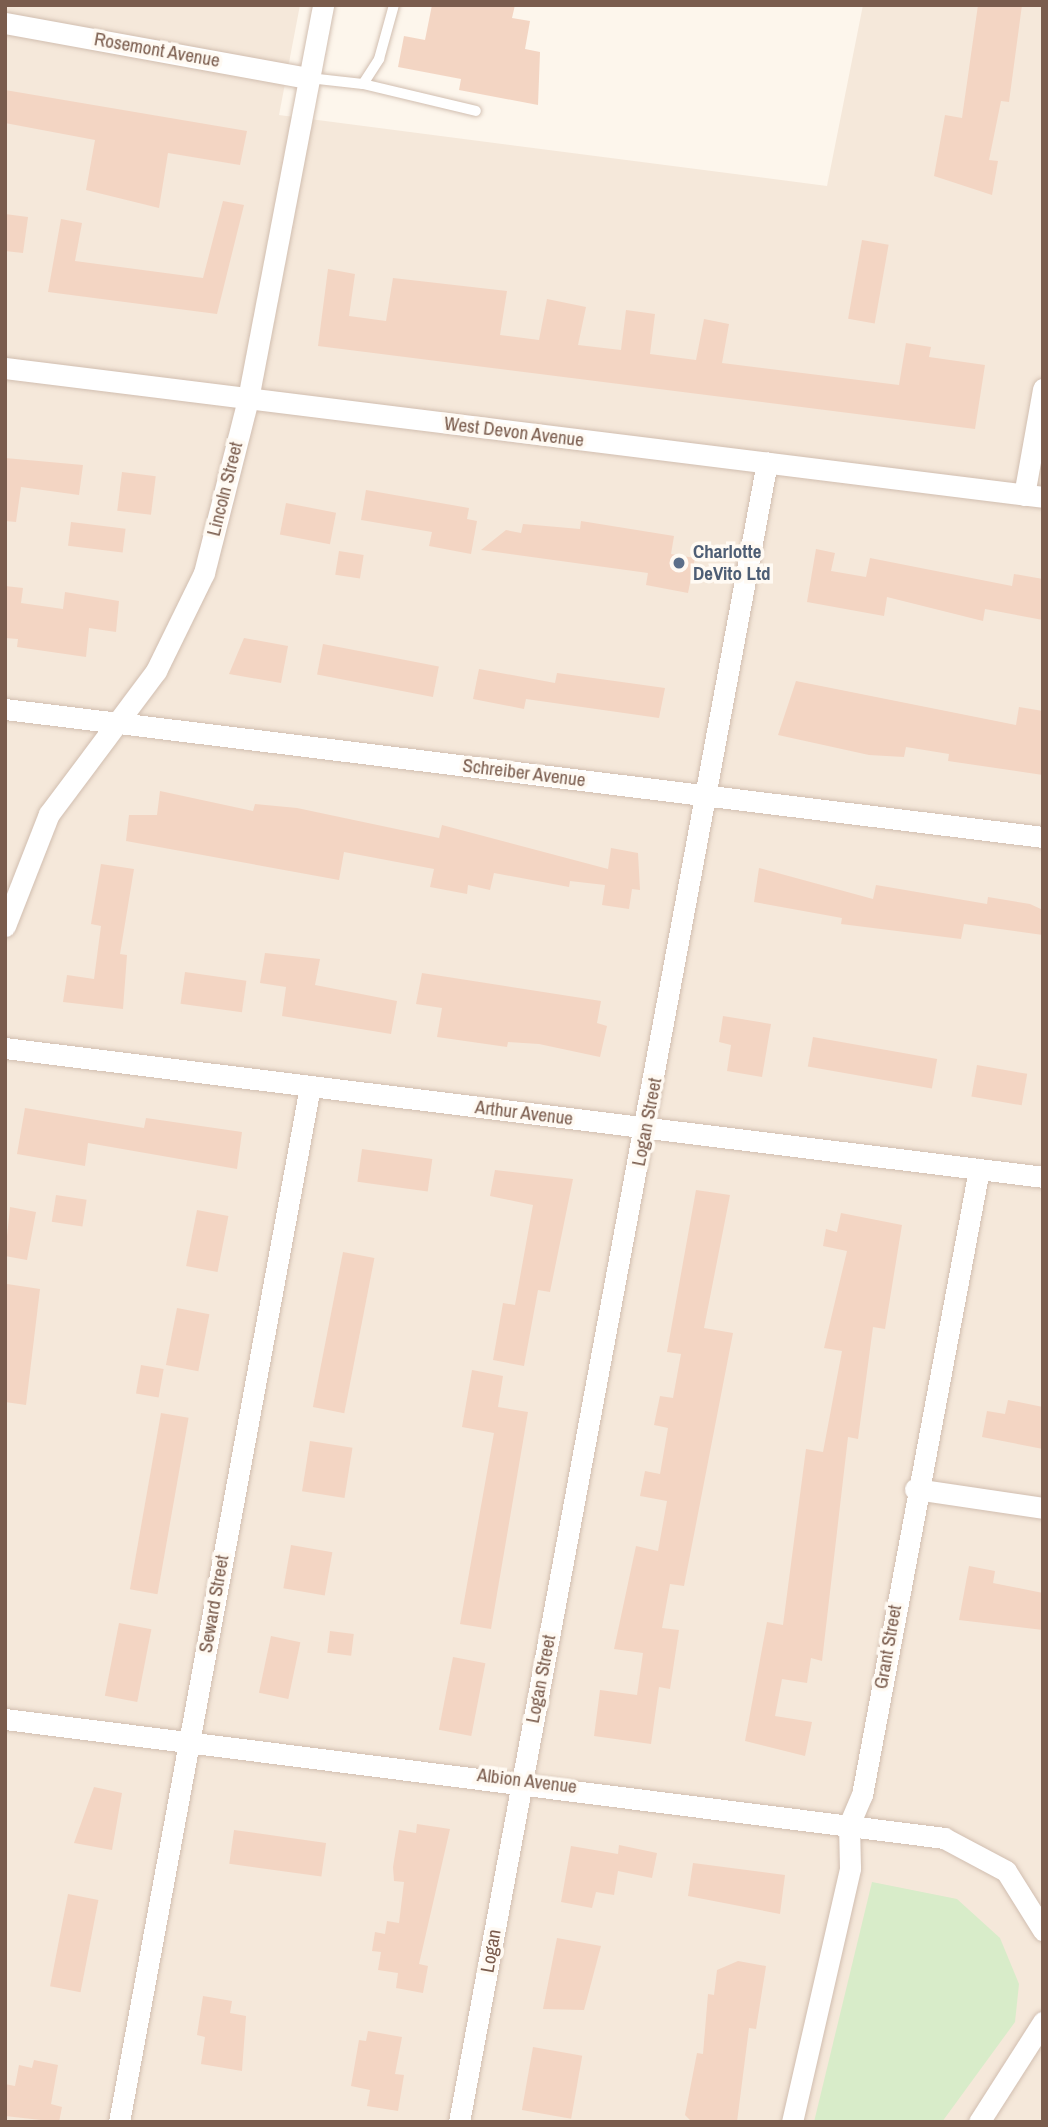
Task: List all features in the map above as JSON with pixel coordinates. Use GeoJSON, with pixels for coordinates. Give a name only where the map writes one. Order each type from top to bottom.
{"type":"FeatureCollection","features":[{"type":"Feature","properties":{"kind":"street","name":"Lincoln Street"},"geometry":{"type":"LineString","coordinates":[[5,926],[49,814],[112,722],[156,671],[204,573],[248,399],[323,5]]}},
{"type":"Feature","properties":{"kind":"street","name":"Rosemont Avenue"},"geometry":{"type":"LineString","coordinates":[[5,23],[309,78]]}},
{"type":"Feature","properties":{"kind":"street","name":"West Devon Avenue"},"geometry":{"type":"LineString","coordinates":[[5,368],[1033,496]]}},
{"type":"Feature","properties":{"kind":"street"},"geometry":{"type":"LineString","coordinates":[[1033,496],[1043,390]]}},
{"type":"Feature","properties":{"kind":"street","name":"Logan Street"},"geometry":{"type":"LineString","coordinates":[[522,1780],[709,796],[767,463]]}},
{"type":"Feature","properties":{"kind":"street","name":"Schreiber Avenue"},"geometry":{"type":"LineString","coordinates":[[5,709],[1043,838]]}},
{"type":"Feature","properties":{"kind":"street","name":"Arthur Avenue"},"geometry":{"type":"LineString","coordinates":[[5,1048],[1043,1177]]}},
{"type":"Feature","properties":{"kind":"street","name":"Seward Street"},"geometry":{"type":"LineString","coordinates":[[119,2122],[310,1086]]}},
{"type":"Feature","properties":{"kind":"street","name":"Grant Street"},"geometry":{"type":"LineString","coordinates":[[792,2122],[850,1868],[849,1825],[862,1795],[915,1489],[979,1169]]}},
{"type":"Feature","properties":{"kind":"street"},"geometry":{"type":"LineString","coordinates":[[915,1489],[1043,1508]]}},
{"type":"Feature","properties":{"kind":"street","name":"Albion Avenue"},"geometry":{"type":"LineString","coordinates":[[5,1719],[522,1780],[849,1825],[966,1846],[1006,1871],[1028,1898],[1043,1930]]}},
{"type":"Feature","properties":{"kind":"street","name":"Logan"},"geometry":{"type":"LineString","coordinates":[[459,2122],[522,1780]]}},
{"type":"Feature","properties":{"kind":"street"},"geometry":{"type":"LineString","coordinates":[[979,2122],[1043,2022]]}},
{"type":"Feature","properties":{"kind":"lane"},"geometry":{"type":"LineString","coordinates":[[363,84],[379,58],[394,5]]}},
{"type":"Feature","properties":{"kind":"lane"},"geometry":{"type":"LineString","coordinates":[[309,78],[363,84],[475,111]]}},
{"type":"Feature","properties":{"kind":"shaded area"},"geometry":{"type":"Polygon","coordinates":[[[5,5],[300,5],[279,115],[827,186],[863,5],[1043,5],[1043,2122],[5,2122],[5,5]]]}},
{"type":"Feature","properties":{"kind":"green space"},"geometry":{"type":"Polygon","coordinates":[[[872,1882],[957,1899],[1000,1938],[1019,1984],[1015,2022],[942,2122],[814,2122],[872,1882]]]}},
{"type":"Feature","properties":{"kind":"building"},"geometry":{"type":"Polygon","coordinates":[[[432,5],[515,5],[512,18],[530,21],[525,49],[540,52],[538,105],[459,90],[461,79],[398,67],[404,36],[425,40],[432,5]]]}},
{"type":"Feature","properties":{"kind":"building"},"geometry":{"type":"Polygon","coordinates":[[[978,5],[1022,5],[1009,102],[1001,101],[989,160],[998,161],[992,195],[934,176],[945,115],[962,118],[978,5]]]}},
{"type":"Feature","properties":{"kind":"building"},"geometry":{"type":"Polygon","coordinates":[[[5,90],[247,131],[240,165],[168,153],[159,208],[86,190],[95,140],[5,123],[5,90]]]}},
{"type":"Feature","properties":{"kind":"building"},"geometry":{"type":"Polygon","coordinates":[[[223,201],[244,205],[217,314],[48,292],[61,219],[82,223],[75,261],[203,278],[223,201]]]}},
{"type":"Feature","properties":{"kind":"building"},"geometry":{"type":"Polygon","coordinates":[[[5,214],[28,217],[23,253],[5,251],[5,214]]]}},
{"type":"Feature","properties":{"kind":"building"},"geometry":{"type":"Polygon","coordinates":[[[862,240],[889,245],[875,323],[848,319],[862,240]]]}},
{"type":"Feature","properties":{"kind":"building"},"geometry":{"type":"Polygon","coordinates":[[[328,269],[355,274],[349,316],[386,321],[393,278],[507,291],[500,335],[539,340],[547,299],[586,307],[578,345],[621,350],[626,310],[655,314],[650,354],[696,360],[704,319],[729,324],[722,363],[899,385],[906,343],[931,347],[929,357],[985,365],[975,429],[318,346],[328,269]]]}},
{"type":"Feature","properties":{"kind":"building"},"geometry":{"type":"Polygon","coordinates":[[[5,458],[83,465],[79,495],[21,487],[16,522],[5,521],[5,458]]]}},
{"type":"Feature","properties":{"kind":"building"},"geometry":{"type":"Polygon","coordinates":[[[122,472],[156,476],[151,515],[117,511],[122,472]]]}},
{"type":"Feature","properties":{"kind":"building"},"geometry":{"type":"Polygon","coordinates":[[[366,490],[469,508],[467,519],[477,521],[471,554],[429,546],[432,532],[361,520],[366,490]]]}},
{"type":"Feature","properties":{"kind":"building"},"geometry":{"type":"Polygon","coordinates":[[[286,503],[336,513],[330,544],[280,534],[286,503]]]}},
{"type":"Feature","properties":{"kind":"building"},"geometry":{"type":"Polygon","coordinates":[[[581,521],[674,536],[671,554],[695,558],[688,593],[646,585],[648,573],[481,550],[506,530],[521,533],[523,524],[580,529],[581,521]]]}},
{"type":"Feature","properties":{"kind":"building"},"geometry":{"type":"Polygon","coordinates":[[[71,522],[126,529],[123,553],[68,546],[71,522]]]}},
{"type":"Feature","properties":{"kind":"building"},"geometry":{"type":"Polygon","coordinates":[[[816,549],[835,553],[831,571],[866,577],[870,558],[1012,586],[1014,574],[1043,579],[1043,620],[985,609],[983,621],[887,597],[884,616],[807,602],[816,549]]]}},
{"type":"Feature","properties":{"kind":"building"},"geometry":{"type":"Polygon","coordinates":[[[339,551],[364,555],[360,579],[335,575],[339,551]]]}},
{"type":"Feature","properties":{"kind":"building"},"geometry":{"type":"Polygon","coordinates":[[[5,586],[23,588],[21,603],[63,609],[65,592],[119,601],[116,632],[89,628],[86,657],[17,647],[18,639],[5,638],[5,586]]]}},
{"type":"Feature","properties":{"kind":"building"},"geometry":{"type":"Polygon","coordinates":[[[244,638],[288,646],[281,683],[229,674],[244,638]]]}},
{"type":"Feature","properties":{"kind":"building"},"geometry":{"type":"Polygon","coordinates":[[[323,644],[439,667],[433,697],[317,674],[323,644]]]}},
{"type":"Feature","properties":{"kind":"building"},"geometry":{"type":"Polygon","coordinates":[[[479,669],[555,683],[557,673],[665,688],[659,718],[526,699],[524,709],[473,699],[479,669]]]}},
{"type":"Feature","properties":{"kind":"building"},"geometry":{"type":"Polygon","coordinates":[[[796,681],[1016,725],[1019,707],[1043,711],[1043,775],[948,761],[949,754],[906,747],[904,757],[869,755],[778,735],[796,681]]]}},
{"type":"Feature","properties":{"kind":"building"},"geometry":{"type":"Polygon","coordinates":[[[160,791],[253,811],[255,804],[297,808],[439,838],[442,825],[608,869],[611,848],[638,853],[640,890],[632,889],[629,909],[602,905],[605,885],[570,881],[569,887],[494,873],[490,890],[468,885],[467,894],[430,887],[434,869],[344,852],[339,880],[126,841],[129,815],[157,815],[160,791]]]}},
{"type":"Feature","properties":{"kind":"building"},"geometry":{"type":"Polygon","coordinates":[[[101,864],[134,869],[120,954],[127,955],[123,1009],[63,1002],[67,975],[94,979],[101,926],[91,924],[101,864]]]}},
{"type":"Feature","properties":{"kind":"building"},"geometry":{"type":"Polygon","coordinates":[[[759,868],[873,899],[876,885],[987,904],[988,897],[1030,904],[1043,910],[1043,935],[964,924],[961,939],[841,924],[842,918],[754,902],[759,868]]]}},
{"type":"Feature","properties":{"kind":"building"},"geometry":{"type":"Polygon","coordinates":[[[265,953],[320,959],[315,985],[397,1001],[391,1034],[282,1016],[286,987],[260,983],[265,953]]]}},
{"type":"Feature","properties":{"kind":"building"},"geometry":{"type":"Polygon","coordinates":[[[185,972],[246,981],[242,1012],[181,1004],[185,972]]]}},
{"type":"Feature","properties":{"kind":"building"},"geometry":{"type":"Polygon","coordinates":[[[422,973],[601,1001],[597,1023],[607,1026],[600,1057],[539,1044],[508,1042],[507,1047],[437,1037],[442,1008],[416,1004],[422,973]]]}},
{"type":"Feature","properties":{"kind":"building"},"geometry":{"type":"Polygon","coordinates":[[[723,1016],[771,1024],[762,1077],[727,1071],[731,1045],[719,1042],[723,1016]]]}},
{"type":"Feature","properties":{"kind":"building"},"geometry":{"type":"Polygon","coordinates":[[[813,1037],[937,1059],[932,1088],[808,1067],[813,1037]]]}},
{"type":"Feature","properties":{"kind":"building"},"geometry":{"type":"Polygon","coordinates":[[[977,1065],[1027,1074],[1022,1105],[971,1097],[977,1065]]]}},
{"type":"Feature","properties":{"kind":"building"},"geometry":{"type":"Polygon","coordinates":[[[25,1108],[144,1128],[146,1118],[242,1132],[237,1169],[88,1143],[85,1166],[17,1154],[25,1108]]]}},
{"type":"Feature","properties":{"kind":"building"},"geometry":{"type":"Polygon","coordinates":[[[362,1149],[432,1159],[428,1192],[357,1182],[362,1149]]]}},
{"type":"Feature","properties":{"kind":"building"},"geometry":{"type":"Polygon","coordinates":[[[495,1170],[573,1179],[550,1292],[538,1290],[524,1366],[493,1360],[503,1303],[515,1305],[533,1205],[490,1196],[495,1170]]]}},
{"type":"Feature","properties":{"kind":"building"},"geometry":{"type":"Polygon","coordinates":[[[696,1190],[730,1195],[704,1328],[733,1333],[684,1586],[670,1584],[662,1628],[679,1630],[670,1689],[659,1687],[651,1744],[594,1736],[600,1690],[637,1695],[643,1653],[614,1649],[636,1546],[658,1551],[667,1501],[640,1496],[645,1471],[660,1474],[668,1428],[654,1425],[660,1396],[673,1398],[681,1354],[667,1352],[696,1190]]]}},
{"type":"Feature","properties":{"kind":"building"},"geometry":{"type":"Polygon","coordinates":[[[56,1195],[87,1200],[82,1227],[52,1222],[56,1195]]]}},
{"type":"Feature","properties":{"kind":"building"},"geometry":{"type":"Polygon","coordinates":[[[10,1207],[36,1212],[27,1260],[5,1256],[10,1207]]]}},
{"type":"Feature","properties":{"kind":"building"},"geometry":{"type":"Polygon","coordinates":[[[197,1210],[228,1216],[218,1272],[186,1266],[197,1210]]]}},
{"type":"Feature","properties":{"kind":"building"},"geometry":{"type":"Polygon","coordinates":[[[841,1213],[902,1225],[885,1329],[873,1327],[858,1439],[848,1437],[822,1661],[811,1658],[807,1683],[782,1679],[775,1716],[812,1722],[805,1756],[745,1741],[767,1622],[783,1625],[806,1449],[823,1452],[842,1351],[824,1348],[847,1251],[823,1246],[826,1229],[837,1232],[841,1213]]]}},
{"type":"Feature","properties":{"kind":"building"},"geometry":{"type":"Polygon","coordinates":[[[343,1252],[374,1258],[344,1413],[313,1407],[343,1252]]]}},
{"type":"Feature","properties":{"kind":"building"},"geometry":{"type":"Polygon","coordinates":[[[7,1284],[40,1289],[26,1405],[5,1402],[7,1284]]]}},
{"type":"Feature","properties":{"kind":"building"},"geometry":{"type":"Polygon","coordinates":[[[177,1308],[209,1314],[198,1371],[166,1365],[177,1308]]]}},
{"type":"Feature","properties":{"kind":"building"},"geometry":{"type":"Polygon","coordinates":[[[141,1365],[164,1369],[159,1398],[136,1394],[141,1365]]]}},
{"type":"Feature","properties":{"kind":"building"},"geometry":{"type":"Polygon","coordinates":[[[472,1370],[503,1376],[498,1407],[528,1412],[491,1629],[460,1624],[494,1433],[462,1427],[472,1370]]]}},
{"type":"Feature","properties":{"kind":"building"},"geometry":{"type":"Polygon","coordinates":[[[1008,1400],[1043,1407],[1043,1449],[982,1437],[987,1411],[1005,1414],[1008,1400]]]}},
{"type":"Feature","properties":{"kind":"building"},"geometry":{"type":"Polygon","coordinates":[[[161,1413],[189,1418],[157,1594],[130,1589],[161,1413]]]}},
{"type":"Feature","properties":{"kind":"building"},"geometry":{"type":"Polygon","coordinates":[[[310,1441],[352,1448],[344,1498],[302,1491],[310,1441]]]}},
{"type":"Feature","properties":{"kind":"building"},"geometry":{"type":"Polygon","coordinates":[[[291,1545],[332,1552],[325,1596],[283,1588],[291,1545]]]}},
{"type":"Feature","properties":{"kind":"building"},"geometry":{"type":"Polygon","coordinates":[[[969,1566],[995,1571],[993,1583],[1043,1593],[1043,1630],[959,1620],[969,1566]]]}},
{"type":"Feature","properties":{"kind":"building"},"geometry":{"type":"Polygon","coordinates":[[[119,1623],[151,1629],[137,1702],[105,1696],[119,1623]]]}},
{"type":"Feature","properties":{"kind":"building"},"geometry":{"type":"Polygon","coordinates":[[[330,1631],[354,1634],[351,1656],[327,1653],[330,1631]]]}},
{"type":"Feature","properties":{"kind":"building"},"geometry":{"type":"Polygon","coordinates":[[[271,1636],[300,1642],[288,1699],[259,1693],[271,1636]]]}},
{"type":"Feature","properties":{"kind":"building"},"geometry":{"type":"Polygon","coordinates":[[[453,1657],[485,1663],[471,1736],[439,1730],[453,1657]]]}},
{"type":"Feature","properties":{"kind":"building"},"geometry":{"type":"Polygon","coordinates":[[[94,1787],[122,1793],[112,1850],[74,1843],[94,1787]]]}},
{"type":"Feature","properties":{"kind":"building"},"geometry":{"type":"Polygon","coordinates":[[[417,1824],[450,1829],[419,1964],[428,1966],[423,1993],[396,1988],[398,1973],[378,1970],[381,1952],[372,1951],[375,1932],[385,1934],[387,1921],[399,1923],[404,1882],[394,1881],[393,1867],[399,1830],[416,1833],[417,1824]]]}},
{"type":"Feature","properties":{"kind":"building"},"geometry":{"type":"Polygon","coordinates":[[[234,1830],[326,1843],[321,1877],[229,1864],[234,1830]]]}},
{"type":"Feature","properties":{"kind":"building"},"geometry":{"type":"Polygon","coordinates":[[[619,1845],[657,1853],[652,1878],[618,1871],[614,1895],[596,1892],[592,1908],[561,1902],[571,1846],[618,1854],[619,1845]]]}},
{"type":"Feature","properties":{"kind":"building"},"geometry":{"type":"Polygon","coordinates":[[[693,1863],[785,1875],[780,1914],[688,1896],[693,1863]]]}},
{"type":"Feature","properties":{"kind":"building"},"geometry":{"type":"Polygon","coordinates":[[[68,1894],[98,1900],[80,1992],[50,1986],[68,1894]]]}},
{"type":"Feature","properties":{"kind":"building"},"geometry":{"type":"Polygon","coordinates":[[[557,1938],[601,1946],[584,2010],[543,2009],[557,1938]]]}},
{"type":"Feature","properties":{"kind":"building"},"geometry":{"type":"Polygon","coordinates":[[[738,1961],[766,1966],[756,2029],[749,2028],[737,2122],[692,2122],[685,2115],[697,2053],[703,2054],[708,1994],[714,1995],[717,1970],[738,1961]]]}},
{"type":"Feature","properties":{"kind":"building"},"geometry":{"type":"Polygon","coordinates":[[[203,1996],[232,2001],[230,2013],[246,2016],[242,2071],[201,2064],[205,2037],[197,2035],[203,1996]]]}},
{"type":"Feature","properties":{"kind":"building"},"geometry":{"type":"Polygon","coordinates":[[[368,2031],[402,2037],[395,2074],[404,2075],[398,2111],[367,2106],[370,2090],[351,2086],[359,2040],[366,2041],[368,2031]]]}},
{"type":"Feature","properties":{"kind":"building"},"geometry":{"type":"Polygon","coordinates":[[[533,2047],[582,2056],[571,2119],[522,2110],[533,2047]]]}},
{"type":"Feature","properties":{"kind":"building"},"geometry":{"type":"Polygon","coordinates":[[[34,2060],[58,2065],[51,2104],[62,2107],[59,2122],[5,2116],[5,2084],[15,2086],[19,2065],[32,2068],[34,2060]]]}},
{"type":"Feature","properties":{"kind":"place","name":"Charlotte DeVito Ltd"},"geometry":{"type":"Point","coordinates":[679,563]}}]}
